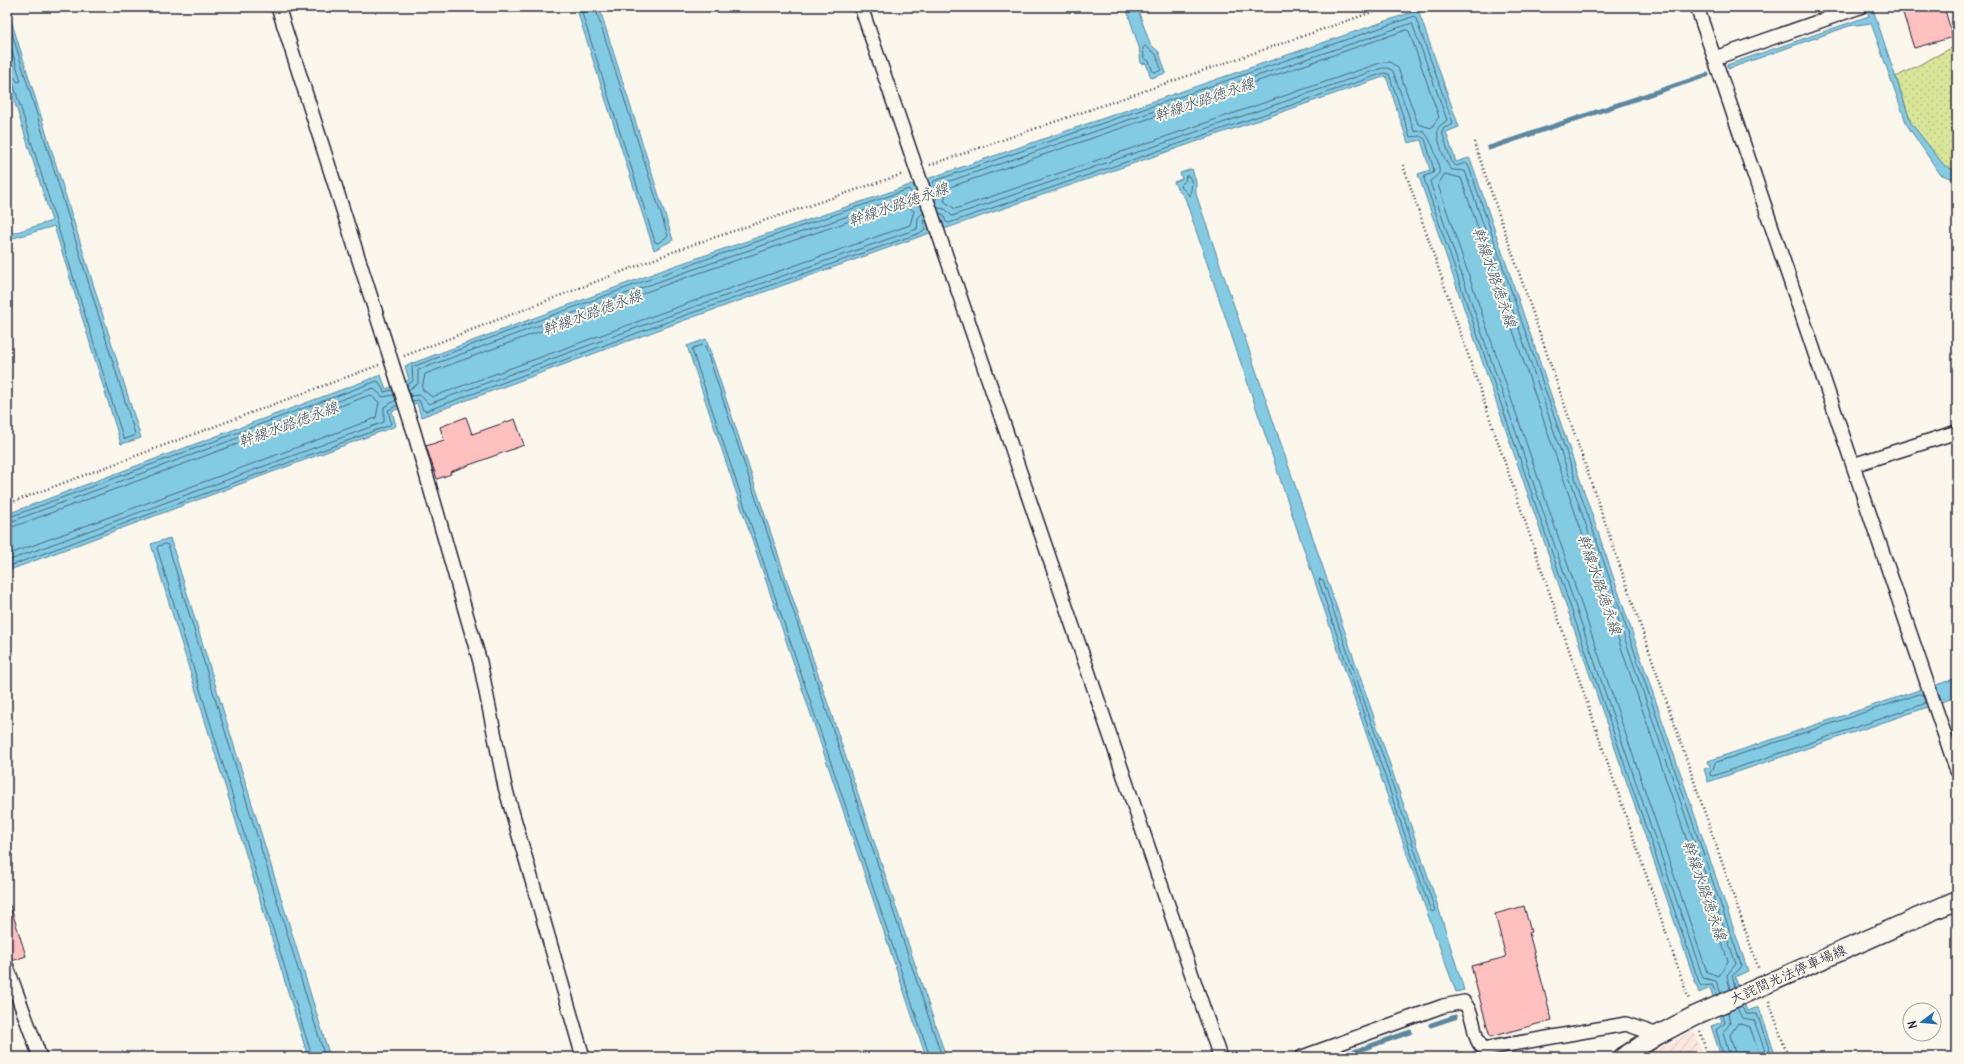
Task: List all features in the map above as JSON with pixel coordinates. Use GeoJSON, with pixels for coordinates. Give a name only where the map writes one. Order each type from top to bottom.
{"type":"FeatureCollection","features":[{"type":"Feature","properties":{"kind":"main road","name":"大詫間光法停車場線"},"geometry":{"type":"LineString","coordinates":[[1623,1057],[1658,1035],[1694,1016],[1957,900]]}},
{"type":"Feature","properties":{"kind":"street"},"geometry":{"type":"LineString","coordinates":[[278,7],[407,413],[480,662],[505,787],[583,1057]]}},
{"type":"Feature","properties":{"kind":"street"},"geometry":{"type":"LineString","coordinates":[[861,7],[1220,1057]]}},
{"type":"Feature","properties":{"kind":"street"},"geometry":{"type":"LineString","coordinates":[[1697,7],[1957,771]]}},
{"type":"Feature","properties":{"kind":"street"},"geometry":{"type":"LineString","coordinates":[[1715,58],[1860,7]]}},
{"type":"Feature","properties":{"kind":"street"},"geometry":{"type":"LineString","coordinates":[[1853,465],[1957,432]]}},
{"type":"Feature","properties":{"kind":"street"},"geometry":{"type":"LineString","coordinates":[[7,967],[40,1057]]}},
{"type":"Feature","properties":{"kind":"street"},"geometry":{"type":"LineString","coordinates":[[1302,1057],[1443,1006],[1464,1002],[1471,1010],[1478,1044],[1484,1049],[1626,1024],[1658,1035]]}},
{"type":"Feature","properties":{"kind":"path"},"geometry":{"type":"LineString","coordinates":[[7,504],[390,361],[683,248],[917,170],[1387,7]]}},
{"type":"Feature","properties":{"kind":"path"},"geometry":{"type":"LineString","coordinates":[[1474,142],[1788,1057]]}},
{"type":"Feature","properties":{"kind":"path"},"geometry":{"type":"LineString","coordinates":[[1403,165],[1708,1057]]}},
{"type":"Feature","properties":{"kind":"shaded area"},"geometry":{"type":"Polygon","coordinates":[[[1694,1030],[1703,1057],[1643,1057],[1694,1030]]]}},
{"type":"Feature","properties":{"kind":"green space"},"geometry":{"type":"Polygon","coordinates":[[[1957,45],[1957,172],[1944,166],[1911,123],[1896,77],[1957,45]]]}},
{"type":"Feature","properties":{"kind":"water"},"geometry":{"type":"Polygon","coordinates":[[[7,7],[141,438],[121,444],[54,226],[7,240],[7,235],[52,221],[7,78],[7,7]]]}},
{"type":"Feature","properties":{"kind":"water"},"geometry":{"type":"Polygon","coordinates":[[[576,7],[599,7],[673,240],[654,250],[576,7]]]}},
{"type":"Feature","properties":{"kind":"water"},"geometry":{"type":"Polygon","coordinates":[[[1126,7],[1137,7],[1150,44],[1159,52],[1166,73],[1151,78],[1146,63],[1141,64],[1139,47],[1126,7]]]}},
{"type":"Feature","properties":{"kind":"water","name":"幹線水路徳永線"},"geometry":{"type":"Polygon","coordinates":[[[1418,10],[1459,127],[1446,132],[1456,162],[1469,158],[1471,161],[1748,971],[1735,977],[1747,1011],[1759,1007],[1776,1057],[1721,1057],[1711,1026],[1722,1022],[1710,988],[1699,993],[1418,174],[1430,170],[1421,140],[1408,143],[1386,76],[944,229],[940,216],[927,221],[930,233],[688,319],[421,417],[417,403],[392,411],[396,426],[7,571],[7,514],[381,375],[386,389],[409,380],[405,366],[671,267],[913,184],[918,196],[932,192],[927,179],[1418,10]]]}},
{"type":"Feature","properties":{"kind":"water"},"geometry":{"type":"Polygon","coordinates":[[[1874,12],[1911,123],[1944,165],[1957,172],[1957,181],[1940,174],[1907,125],[1871,23],[1849,26],[1728,69],[1727,65],[1869,16],[1868,13],[1874,12]]]}},
{"type":"Feature","properties":{"kind":"water"},"geometry":{"type":"Polygon","coordinates":[[[1192,169],[1196,182],[1196,194],[1436,900],[1464,990],[1456,992],[1424,904],[1185,198],[1174,182],[1182,179],[1180,173],[1192,169]]]}},
{"type":"Feature","properties":{"kind":"water"},"geometry":{"type":"Polygon","coordinates":[[[706,339],[946,1057],[926,1057],[687,346],[706,339]]]}},
{"type":"Feature","properties":{"kind":"water"},"geometry":{"type":"Polygon","coordinates":[[[170,538],[330,1057],[308,1057],[151,544],[170,538]]]}},
{"type":"Feature","properties":{"kind":"water"},"geometry":{"type":"Polygon","coordinates":[[[1957,678],[1957,697],[1942,702],[1936,685],[1957,678]]]}},
{"type":"Feature","properties":{"kind":"water"},"geometry":{"type":"Polygon","coordinates":[[[1925,688],[1931,706],[1708,782],[1704,769],[1710,767],[1708,761],[1925,688]]]}},
{"type":"Feature","properties":{"kind":"building"},"geometry":{"type":"Polygon","coordinates":[[[1901,7],[1944,7],[1953,37],[1914,48],[1901,7]]]}},
{"type":"Feature","properties":{"kind":"building"},"geometry":{"type":"Polygon","coordinates":[[[466,417],[472,434],[515,419],[524,445],[450,472],[451,474],[437,479],[426,446],[444,440],[440,427],[466,417]]]}},
{"type":"Feature","properties":{"kind":"building"},"geometry":{"type":"Polygon","coordinates":[[[10,905],[26,956],[12,961],[7,945],[7,906],[10,905]]]}},
{"type":"Feature","properties":{"kind":"building"},"geometry":{"type":"Polygon","coordinates":[[[1524,906],[1531,932],[1529,933],[1552,1020],[1490,1037],[1471,966],[1506,957],[1495,914],[1524,906]]]}},
{"type":"Feature","properties":{"kind":"waterway"},"geometry":{"type":"LineString","coordinates":[[1489,148],[1707,75]]}},
{"type":"Feature","properties":{"kind":"waterway"},"geometry":{"type":"LineString","coordinates":[[1431,1025],[1455,1017]]}},
{"type":"Feature","properties":{"kind":"waterway"},"geometry":{"type":"LineString","coordinates":[[1339,1057],[1410,1032]]}}]}
